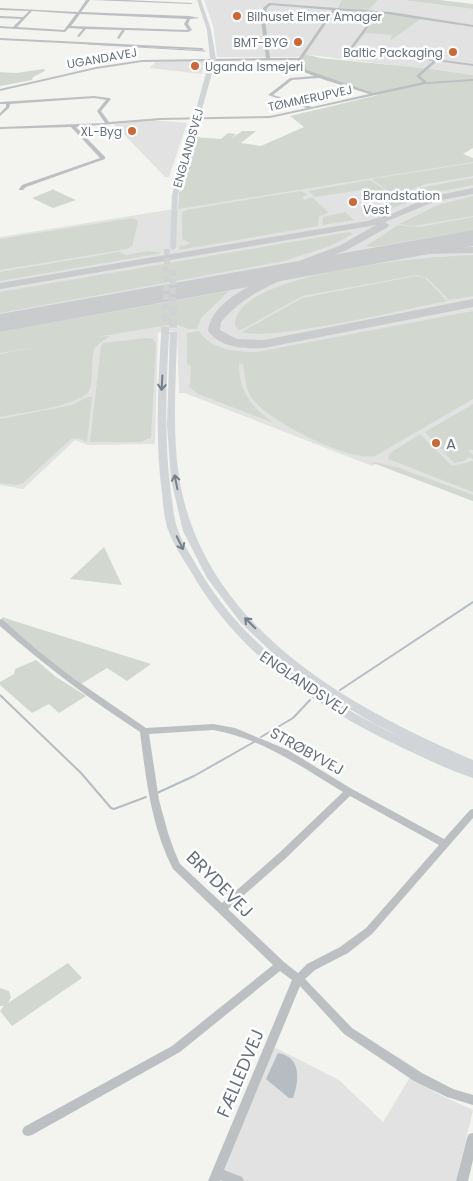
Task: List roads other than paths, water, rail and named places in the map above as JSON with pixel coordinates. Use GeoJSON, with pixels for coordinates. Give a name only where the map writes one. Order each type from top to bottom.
{"type":"FeatureCollection","features":[{"type":"Feature","properties":{"kind":"main road","name":"ENGLANDSVEJ"},"geometry":{"type":"LineString","coordinates":[[170,248],[175,195],[193,120],[211,59],[209,30],[199,0]]}},
{"type":"Feature","properties":{"kind":"main road","name":"ENGLANDSVEJ"},"geometry":{"type":"LineString","coordinates":[[473,765],[409,737],[333,694],[294,666],[266,640],[230,604],[210,577],[186,526],[175,480],[169,334],[160,429],[164,481],[172,525],[198,582],[216,608],[251,646],[324,701],[422,753],[473,774]]}},
{"type":"Feature","properties":{"kind":"street"},"geometry":{"type":"LineString","coordinates":[[58,42],[88,0]]}},
{"type":"Feature","properties":{"kind":"street"},"geometry":{"type":"LineString","coordinates":[[93,0],[175,1],[191,4]]}},
{"type":"Feature","properties":{"kind":"street"},"geometry":{"type":"LineString","coordinates":[[268,58],[263,20],[268,5],[378,12],[473,26]]}},
{"type":"Feature","properties":{"kind":"street"},"geometry":{"type":"LineString","coordinates":[[0,9],[198,18]]}},
{"type":"Feature","properties":{"kind":"street"},"geometry":{"type":"LineString","coordinates":[[334,9],[300,59],[305,71],[374,94]]}},
{"type":"Feature","properties":{"kind":"street"},"geometry":{"type":"LineString","coordinates":[[14,28],[31,11]]}},
{"type":"Feature","properties":{"kind":"street"},"geometry":{"type":"LineString","coordinates":[[60,17],[64,12]]}},
{"type":"Feature","properties":{"kind":"street"},"geometry":{"type":"LineString","coordinates":[[378,12],[371,25],[363,30],[351,49],[473,65]]}},
{"type":"Feature","properties":{"kind":"street"},"geometry":{"type":"LineString","coordinates":[[0,17],[22,18]]}},
{"type":"Feature","properties":{"kind":"street"},"geometry":{"type":"LineString","coordinates":[[0,27],[189,31],[186,24],[189,17]]}},
{"type":"Feature","properties":{"kind":"street"},"geometry":{"type":"LineString","coordinates":[[79,36],[86,28]]}},
{"type":"Feature","properties":{"kind":"street"},"geometry":{"type":"LineString","coordinates":[[119,38],[124,29]]}},
{"type":"Feature","properties":{"kind":"street"},"geometry":{"type":"LineString","coordinates":[[0,38],[202,50]]}},
{"type":"Feature","properties":{"kind":"street"},"geometry":{"type":"LineString","coordinates":[[145,46],[150,39]]}},
{"type":"Feature","properties":{"kind":"street","name":"UGANDAVEJ"},"geometry":{"type":"LineString","coordinates":[[0,90],[124,63],[211,59],[300,59]]}},
{"type":"Feature","properties":{"kind":"street"},"geometry":{"type":"LineString","coordinates":[[426,83],[418,76],[436,60]]}},
{"type":"Feature","properties":{"kind":"street"},"geometry":{"type":"LineString","coordinates":[[314,108],[270,95],[291,79],[319,77]]}},
{"type":"Feature","properties":{"kind":"street","name":"TØMMERUPVEJ"},"geometry":{"type":"LineString","coordinates":[[1,127],[107,124],[160,119],[270,118],[426,83],[473,80]]}},
{"type":"Feature","properties":{"kind":"street"},"geometry":{"type":"LineString","coordinates":[[0,103],[65,99],[109,99],[99,111],[107,124]]}},
{"type":"Feature","properties":{"kind":"street"},"geometry":{"type":"LineString","coordinates":[[0,114],[8,107],[8,103]]}},
{"type":"Feature","properties":{"kind":"street"},"geometry":{"type":"LineString","coordinates":[[21,189],[24,186],[103,158],[72,125]]}},
{"type":"Feature","properties":{"kind":"street"},"geometry":{"type":"LineString","coordinates":[[0,622],[47,663],[98,701],[144,731]]}},
{"type":"Feature","properties":{"kind":"street","name":"STRØBYVEJ"},"geometry":{"type":"LineString","coordinates":[[144,731],[213,727],[232,730],[285,752],[349,791],[444,843]]}},
{"type":"Feature","properties":{"kind":"street","name":"BRYDEVEJ"},"geometry":{"type":"LineString","coordinates":[[144,731],[153,798],[169,851],[176,866],[280,965],[298,979],[336,1019],[362,1041],[418,1077],[451,1093],[473,1100]]}},
{"type":"Feature","properties":{"kind":"street"},"geometry":{"type":"LineString","coordinates":[[222,909],[282,856],[349,791]]}},
{"type":"Feature","properties":{"kind":"street"},"geometry":{"type":"LineString","coordinates":[[298,979],[311,967],[344,950],[369,931],[473,812]]}},
{"type":"Feature","properties":{"kind":"street"},"geometry":{"type":"LineString","coordinates":[[28,1130],[176,1049],[280,965]]}},
{"type":"Feature","properties":{"kind":"street","name":"FÆLLEDVEJ"},"geometry":{"type":"LineString","coordinates":[[216,1177],[298,979]]}},
{"type":"Feature","properties":{"kind":"street"},"geometry":{"type":"LineString","coordinates":[[462,1181],[473,1138]]}},
{"type":"Feature","properties":{"kind":"street"},"geometry":{"type":"LineString","coordinates":[[216,1177],[238,1181]]}},
{"type":"Feature","properties":{"kind":"waterway"},"geometry":{"type":"LineString","coordinates":[[88,44],[205,51]]}},
{"type":"Feature","properties":{"kind":"waterway"},"geometry":{"type":"LineString","coordinates":[[340,690],[473,602]]}},
{"type":"Feature","properties":{"kind":"waterway"},"geometry":{"type":"LineString","coordinates":[[0,695],[81,773],[111,808],[114,809],[146,797]]}},
{"type":"Feature","properties":{"kind":"waterway"},"geometry":{"type":"LineString","coordinates":[[261,737],[293,718],[310,700]]}},
{"type":"Feature","properties":{"kind":"waterway"},"geometry":{"type":"LineString","coordinates":[[157,793],[194,776],[254,742]]}},
{"type":"Feature","properties":{"kind":"tunnel"},"geometry":{"type":"LineString","coordinates":[[166,309],[167,248]]}},
{"type":"Feature","properties":{"kind":"tunnel"},"geometry":{"type":"LineString","coordinates":[[173,270],[173,334]]}},
{"type":"Feature","properties":{"kind":"tunnel"},"geometry":{"type":"LineString","coordinates":[[165,335],[166,307]]}},
{"type":"Feature","properties":{"kind":"place","name":"Bilhuset Elmer Amager"},"geometry":{"type":"Point","coordinates":[237,16]}},
{"type":"Feature","properties":{"kind":"place","name":"BMT-BYG"},"geometry":{"type":"Point","coordinates":[298,42]}},
{"type":"Feature","properties":{"kind":"place","name":"Baltic Packaging"},"geometry":{"type":"Point","coordinates":[453,52]}},
{"type":"Feature","properties":{"kind":"place","name":"Uganda Ismejeri"},"geometry":{"type":"Point","coordinates":[195,66]}},
{"type":"Feature","properties":{"kind":"place","name":"XL-Byg"},"geometry":{"type":"Point","coordinates":[132,131]}},
{"type":"Feature","properties":{"kind":"place","name":"Brandstation Vest"},"geometry":{"type":"Point","coordinates":[353,202]}},
{"type":"Feature","properties":{"kind":"place","name":"A"},"geometry":{"type":"Point","coordinates":[436,443]}}]}
